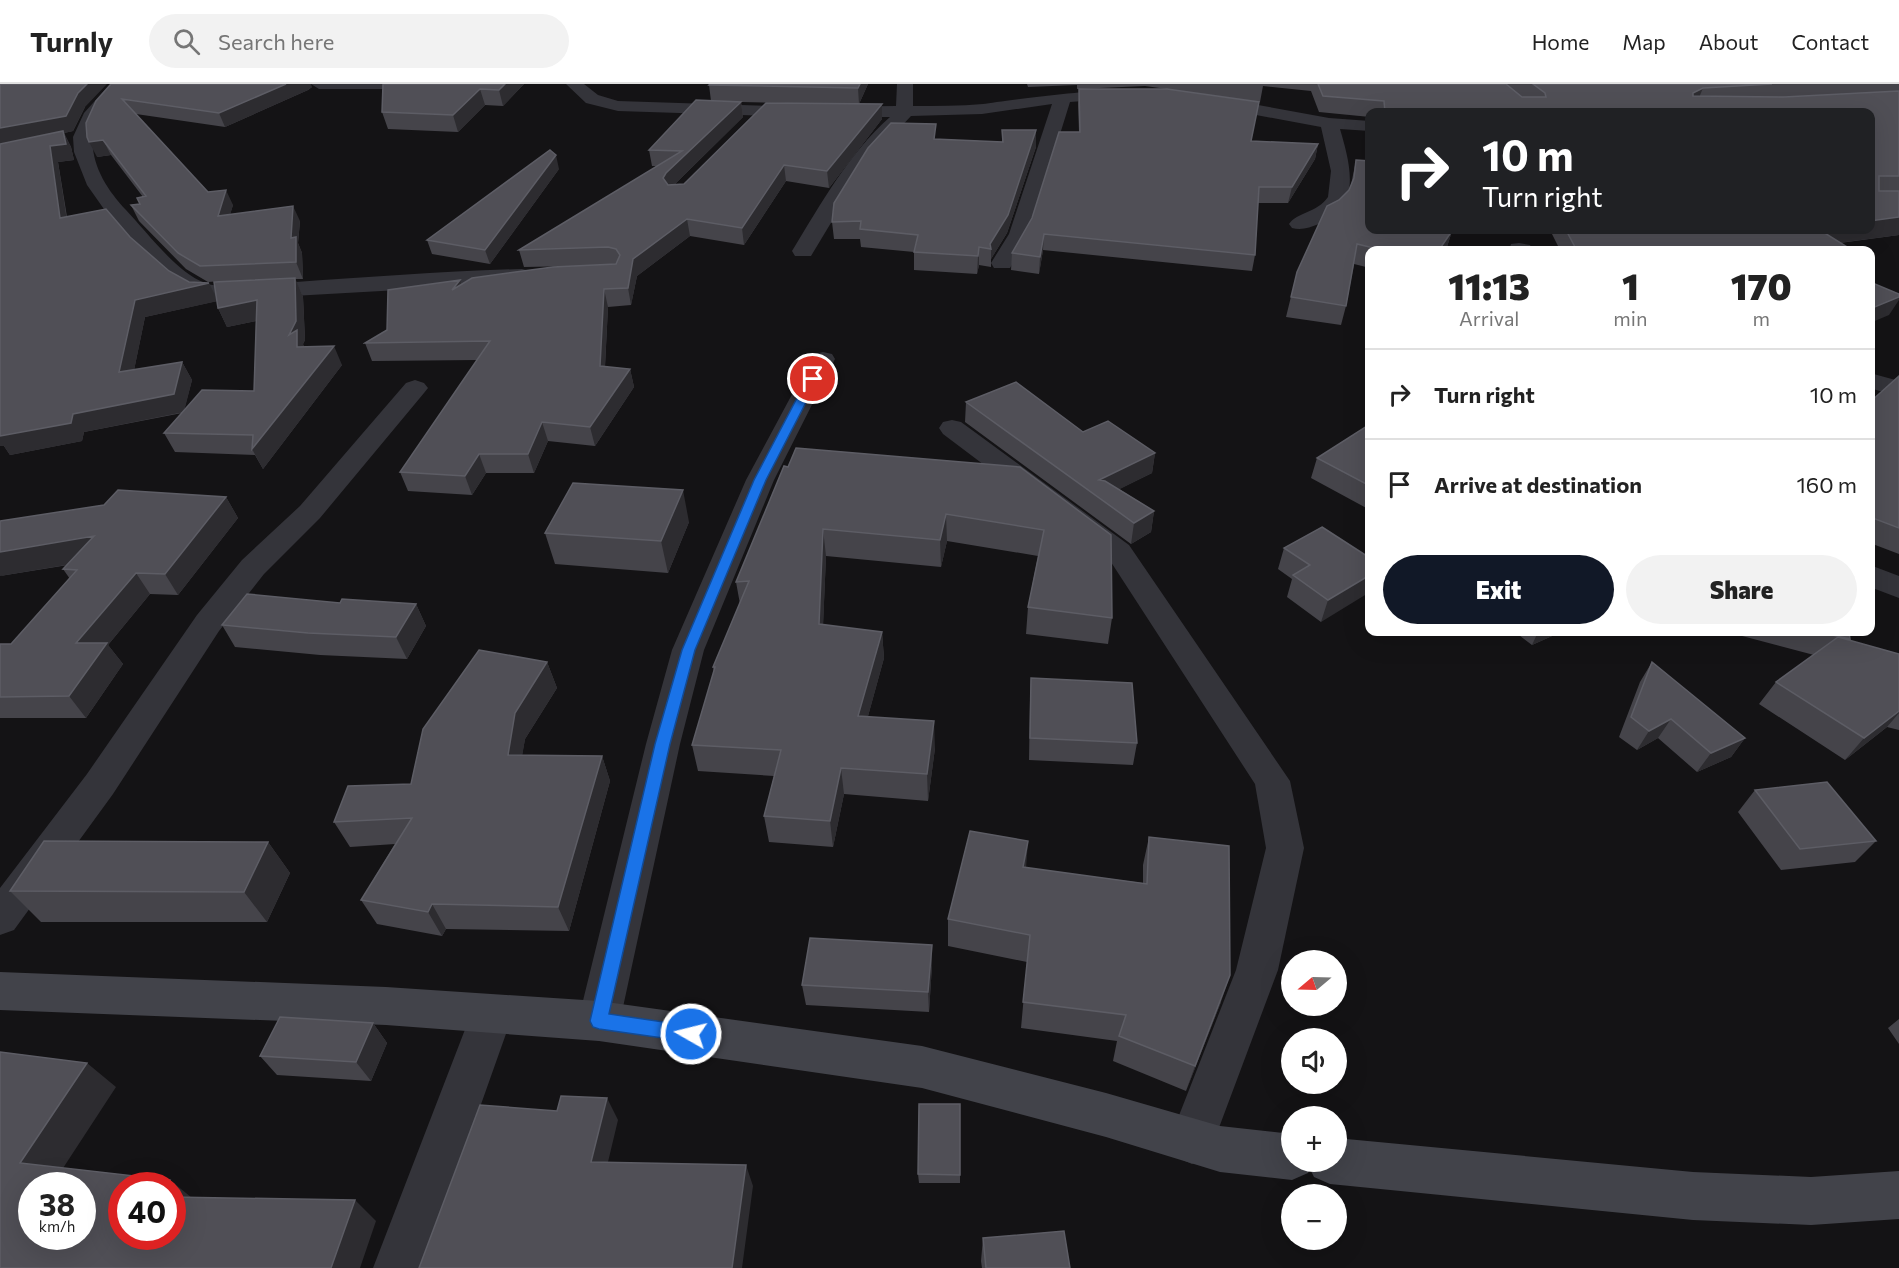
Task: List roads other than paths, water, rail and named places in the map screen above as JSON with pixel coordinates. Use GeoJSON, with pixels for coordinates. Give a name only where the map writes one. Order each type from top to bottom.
{"type":"FeatureCollection","features":[{"type":"Feature","properties":{"kind":"street"},"geometry":{"type":"LineString","coordinates":[[122,84],[111,90],[93,113],[82,137],[83,152],[113,207],[177,276],[202,291],[257,291],[451,278],[542,276]]}},
{"type":"Feature","properties":{"kind":"street"},"geometry":{"type":"LineString","coordinates":[[319,84],[394,86],[479,84]]}},
{"type":"Feature","properties":{"kind":"street"},"geometry":{"type":"LineString","coordinates":[[574,84],[592,99],[618,106],[762,111],[906,112],[982,109],[1064,98],[1142,93]]}},
{"type":"Feature","properties":{"kind":"street"},"geometry":{"type":"LineString","coordinates":[[905,84],[903,98],[906,112]]}},
{"type":"Feature","properties":{"kind":"street"},"geometry":{"type":"LineString","coordinates":[[1002,263],[1019,234],[1064,98]]}},
{"type":"Feature","properties":{"kind":"street"},"geometry":{"type":"LineString","coordinates":[[1199,99],[1329,123],[1365,126]]}},
{"type":"Feature","properties":{"kind":"street"},"geometry":{"type":"LineString","coordinates":[[745,128],[762,111]]}},
{"type":"Feature","properties":{"kind":"street"},"geometry":{"type":"LineString","coordinates":[[803,251],[853,166],[880,133],[906,112]]}},
{"type":"Feature","properties":{"kind":"street"},"geometry":{"type":"LineString","coordinates":[[1299,224],[1314,221],[1326,213],[1342,193],[1342,174],[1329,123]]}},
{"type":"Feature","properties":{"kind":"street"},"geometry":{"type":"LineString","coordinates":[[59,141],[82,137]]}},
{"type":"Feature","properties":{"kind":"street"},"geometry":{"type":"LineString","coordinates":[[599,1021],[663,744],[688,650],[760,480],[823,359]]}},
{"type":"Feature","properties":{"kind":"street"},"geometry":{"type":"LineString","coordinates":[[0,918],[100,784],[208,623],[253,567],[310,512],[416,388]]}},
{"type":"Feature","properties":{"kind":"street"},"geometry":{"type":"LineString","coordinates":[[952,428],[1119,552],[1272,781],[1285,848],[1257,970],[1192,1141]]}},
{"type":"Feature","properties":{"kind":"street"},"geometry":{"type":"LineString","coordinates":[[1875,577],[1899,588]]}},
{"type":"Feature","properties":{"kind":"street"},"geometry":{"type":"LineString","coordinates":[[0,991],[386,1006],[599,1021],[922,1067],[1106,1115],[1220,1149],[1281,1156]]}},
{"type":"Feature","properties":{"kind":"street"},"geometry":{"type":"LineString","coordinates":[[398,1268],[492,1014]]}},
{"type":"Feature","properties":{"kind":"street"},"geometry":{"type":"LineString","coordinates":[[1347,1163],[1693,1196],[1811,1200],[1899,1195]]}}]}
